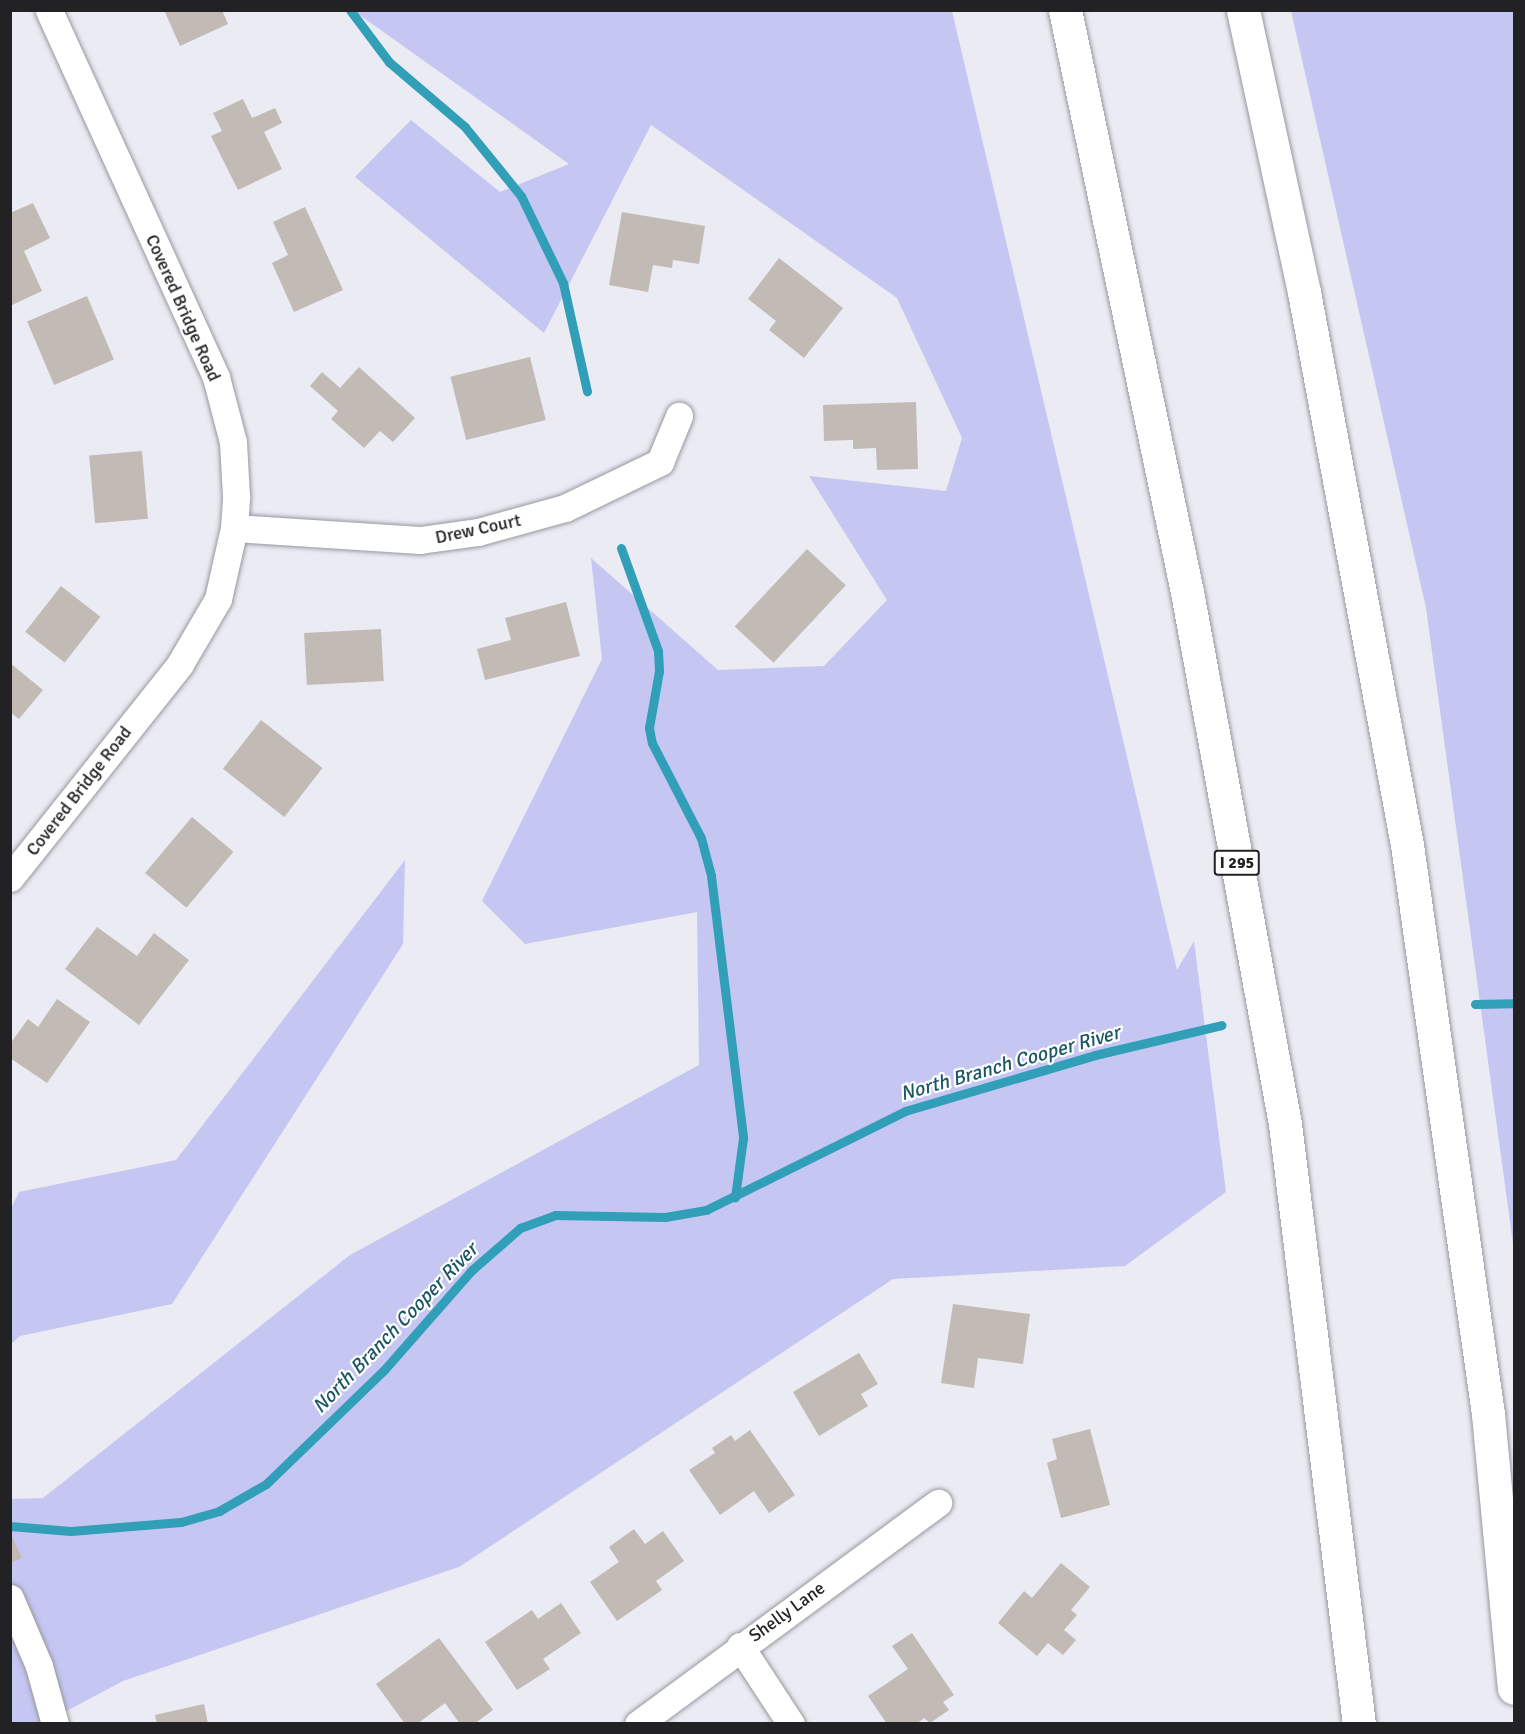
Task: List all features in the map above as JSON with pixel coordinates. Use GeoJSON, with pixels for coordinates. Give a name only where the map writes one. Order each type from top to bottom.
{"type":"FeatureCollection","features":[{"type":"Feature","properties":{"kind":"highway","name":"I 295"},"geometry":{"type":"LineString","coordinates":[[1065,10],[1187,592],[1285,1124],[1359,1724]]}},
{"type":"Feature","properties":{"kind":"highway"},"geometry":{"type":"LineString","coordinates":[[1243,10],[1304,292],[1407,844],[1488,1414],[1515,1688]]}},
{"type":"Feature","properties":{"kind":"street","name":"Covered Bridge Road"},"geometry":{"type":"LineString","coordinates":[[10,878],[180,664],[218,599],[234,528],[233,442],[216,377],[49,10]]}},
{"type":"Feature","properties":{"kind":"street","name":"Drew Court"},"geometry":{"type":"LineString","coordinates":[[234,528],[420,540],[478,532],[565,508],[660,462],[679,416]]}},
{"type":"Feature","properties":{"kind":"street","name":"Shelly Lane"},"geometry":{"type":"LineString","coordinates":[[638,1724],[740,1646],[938,1503]]}},
{"type":"Feature","properties":{"kind":"street"},"geometry":{"type":"LineString","coordinates":[[10,1598],[39,1666],[55,1724]]}},
{"type":"Feature","properties":{"kind":"street"},"geometry":{"type":"LineString","coordinates":[[740,1646],[791,1724]]}},
{"type":"Feature","properties":{"kind":"shaded area"},"geometry":{"type":"Polygon","coordinates":[[[354,11],[952,11],[1177,970],[1194,941],[1226,1192],[1125,1266],[893,1279],[459,1567],[123,1681],[44,1723],[11,1723],[10,1499],[43,1498],[350,1255],[699,1065],[697,912],[525,944],[482,901],[602,659],[591,558],[718,670],[824,666],[887,600],[809,476],[946,491],[962,438],[897,298],[651,125],[544,333],[355,177],[411,120],[500,192],[569,164],[354,11]]]}},
{"type":"Feature","properties":{"kind":"shaded area"},"geometry":{"type":"Polygon","coordinates":[[[1291,11],[1514,11],[1514,1251],[1426,608],[1291,11]]]}},
{"type":"Feature","properties":{"kind":"shaded area"},"geometry":{"type":"Polygon","coordinates":[[[405,860],[403,944],[172,1304],[20,1336],[11,1344],[11,1208],[19,1192],[176,1160],[405,860]]]}},
{"type":"Feature","properties":{"kind":"building"},"geometry":{"type":"Polygon","coordinates":[[[164,10],[222,10],[228,24],[180,46],[164,10]]]}},
{"type":"Feature","properties":{"kind":"building"},"geometry":{"type":"Polygon","coordinates":[[[243,99],[252,118],[275,108],[282,123],[264,132],[282,169],[238,190],[211,136],[222,131],[213,113],[243,99]]]}},
{"type":"Feature","properties":{"kind":"building"},"geometry":{"type":"Polygon","coordinates":[[[33,203],[50,238],[24,251],[42,291],[10,306],[10,213],[33,203]]]}},
{"type":"Feature","properties":{"kind":"building"},"geometry":{"type":"Polygon","coordinates":[[[305,207],[343,290],[294,312],[272,263],[288,255],[273,222],[305,207]]]}},
{"type":"Feature","properties":{"kind":"building"},"geometry":{"type":"Polygon","coordinates":[[[622,212],[705,226],[699,264],[673,260],[672,268],[653,265],[648,292],[609,285],[622,212]]]}},
{"type":"Feature","properties":{"kind":"building"},"geometry":{"type":"Polygon","coordinates":[[[779,258],[843,308],[804,358],[769,330],[776,321],[748,299],[779,258]]]}},
{"type":"Feature","properties":{"kind":"building"},"geometry":{"type":"Polygon","coordinates":[[[87,296],[114,360],[54,385],[27,321],[87,296]]]}},
{"type":"Feature","properties":{"kind":"building"},"geometry":{"type":"Polygon","coordinates":[[[530,357],[546,420],[466,440],[450,377],[530,357]]]}},
{"type":"Feature","properties":{"kind":"building"},"geometry":{"type":"Polygon","coordinates":[[[359,367],[415,418],[393,442],[380,431],[364,448],[331,419],[338,411],[310,386],[322,372],[340,388],[359,367]]]}},
{"type":"Feature","properties":{"kind":"building"},"geometry":{"type":"Polygon","coordinates":[[[916,402],[918,469],[877,470],[876,448],[853,449],[853,440],[824,441],[823,405],[916,402]]]}},
{"type":"Feature","properties":{"kind":"building"},"geometry":{"type":"Polygon","coordinates":[[[142,451],[148,519],[95,523],[89,456],[142,451]]]}},
{"type":"Feature","properties":{"kind":"building"},"geometry":{"type":"Polygon","coordinates":[[[807,549],[846,585],[773,663],[735,627],[807,549]]]}},
{"type":"Feature","properties":{"kind":"building"},"geometry":{"type":"Polygon","coordinates":[[[61,586],[100,617],[65,662],[25,632],[61,586]]]}},
{"type":"Feature","properties":{"kind":"building"},"geometry":{"type":"Polygon","coordinates":[[[566,602],[580,656],[485,680],[477,649],[511,640],[505,618],[566,602]]]}},
{"type":"Feature","properties":{"kind":"building"},"geometry":{"type":"Polygon","coordinates":[[[381,629],[384,681],[307,685],[304,633],[381,629]]]}},
{"type":"Feature","properties":{"kind":"building"},"geometry":{"type":"Polygon","coordinates":[[[10,663],[43,690],[19,719],[10,712],[10,663]]]}},
{"type":"Feature","properties":{"kind":"building"},"geometry":{"type":"Polygon","coordinates":[[[261,720],[322,768],[284,817],[223,769],[261,720]]]}},
{"type":"Feature","properties":{"kind":"building"},"geometry":{"type":"Polygon","coordinates":[[[192,817],[233,852],[186,908],[145,873],[192,817]]]}},
{"type":"Feature","properties":{"kind":"building"},"geometry":{"type":"Polygon","coordinates":[[[97,927],[137,956],[154,933],[189,960],[139,1025],[65,969],[97,927]]]}},
{"type":"Feature","properties":{"kind":"building"},"geometry":{"type":"Polygon","coordinates":[[[57,999],[90,1022],[47,1083],[10,1058],[10,1044],[28,1019],[38,1027],[57,999]]]}},
{"type":"Feature","properties":{"kind":"building"},"geometry":{"type":"Polygon","coordinates":[[[953,1304],[1030,1314],[1023,1364],[978,1358],[974,1388],[941,1383],[953,1304]]]}},
{"type":"Feature","properties":{"kind":"building"},"geometry":{"type":"Polygon","coordinates":[[[859,1353],[878,1384],[861,1394],[868,1406],[819,1436],[793,1392],[859,1353]]]}},
{"type":"Feature","properties":{"kind":"building"},"geometry":{"type":"Polygon","coordinates":[[[1090,1429],[1110,1505],[1061,1518],[1047,1463],[1057,1459],[1052,1439],[1090,1429]]]}},
{"type":"Feature","properties":{"kind":"building"},"geometry":{"type":"Polygon","coordinates":[[[750,1430],[795,1495],[769,1513],[754,1491],[720,1515],[689,1470],[715,1453],[712,1448],[731,1435],[735,1441],[750,1430]]]}},
{"type":"Feature","properties":{"kind":"building"},"geometry":{"type":"Polygon","coordinates":[[[634,1529],[645,1544],[663,1531],[684,1561],[656,1581],[662,1590],[617,1621],[590,1582],[619,1562],[609,1547],[634,1529]]]}},
{"type":"Feature","properties":{"kind":"building"},"geometry":{"type":"Polygon","coordinates":[[[10,1532],[22,1558],[10,1563],[10,1532]]]}},
{"type":"Feature","properties":{"kind":"building"},"geometry":{"type":"Polygon","coordinates":[[[1061,1563],[1090,1587],[1071,1610],[1077,1615],[1064,1630],[1076,1640],[1063,1655],[1048,1643],[1037,1656],[998,1623],[1024,1591],[1032,1598],[1061,1563]]]}},
{"type":"Feature","properties":{"kind":"building"},"geometry":{"type":"Polygon","coordinates":[[[561,1603],[581,1633],[543,1659],[550,1669],[517,1690],[485,1642],[532,1610],[538,1619],[561,1603]]]}},
{"type":"Feature","properties":{"kind":"building"},"geometry":{"type":"Polygon","coordinates":[[[912,1633],[954,1695],[943,1702],[949,1710],[930,1723],[924,1718],[916,1724],[887,1724],[868,1696],[908,1669],[892,1646],[912,1633]]]}},
{"type":"Feature","properties":{"kind":"building"},"geometry":{"type":"Polygon","coordinates":[[[439,1638],[493,1710],[474,1724],[460,1724],[445,1703],[417,1724],[405,1724],[376,1684],[439,1638]]]}},
{"type":"Feature","properties":{"kind":"building"},"geometry":{"type":"Polygon","coordinates":[[[204,1704],[208,1724],[157,1724],[155,1715],[204,1704]]]}},
{"type":"Feature","properties":{"kind":"waterway"},"geometry":{"type":"LineString","coordinates":[[350,10],[389,62],[465,127],[521,196],[563,283],[587,391]]}},
{"type":"Feature","properties":{"kind":"waterway"},"geometry":{"type":"LineString","coordinates":[[621,548],[658,651],[659,671],[649,728],[652,743],[701,838],[711,876],[743,1138],[735,1197]]}},
{"type":"Feature","properties":{"kind":"waterway","name":"North Branch Cooper River"},"geometry":{"type":"LineString","coordinates":[[1475,1004],[1514,1003]]}},
{"type":"Feature","properties":{"kind":"waterway","name":"North Branch Cooper River"},"geometry":{"type":"LineString","coordinates":[[10,1526],[71,1531],[181,1522],[219,1511],[266,1484],[384,1370],[472,1270],[520,1228],[555,1215],[665,1217],[706,1210],[905,1111],[1095,1055],[1222,1025]]}}]}
